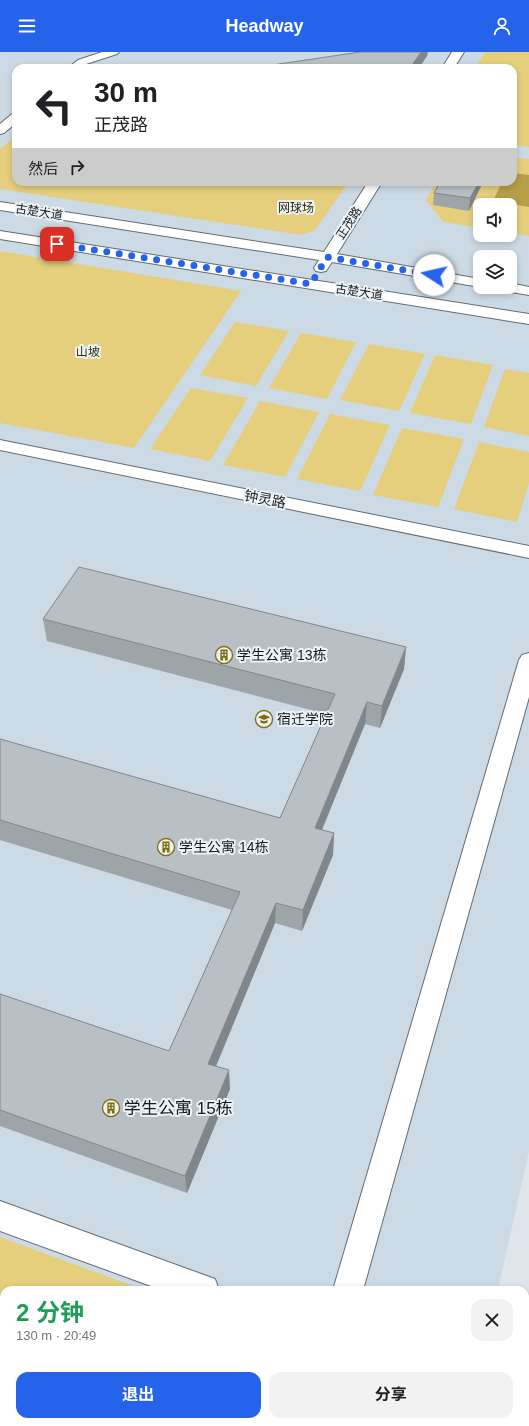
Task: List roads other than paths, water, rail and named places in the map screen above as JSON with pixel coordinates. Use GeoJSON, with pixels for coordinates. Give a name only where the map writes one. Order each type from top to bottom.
{"type":"FeatureCollection","features":[{"type":"Feature","properties":{"kind":"lane"},"geometry":{"type":"LineString","coordinates":[[79,64],[113,52]]}},
{"type":"Feature","properties":{"kind":"lane"},"geometry":{"type":"LineString","coordinates":[[450,64],[458,52]]}},
{"type":"Feature","properties":{"kind":"lane"},"geometry":{"type":"LineString","coordinates":[[0,130],[12,120]]}},
{"type":"Feature","properties":{"kind":"lane","name":"正茂路"},"geometry":{"type":"LineString","coordinates":[[311,284],[372,186]]}},
{"type":"Feature","properties":{"kind":"lane","name":"古楚大道"},"geometry":{"type":"LineString","coordinates":[[0,206],[327,257],[473,282]]}},
{"type":"Feature","properties":{"kind":"lane","name":"古楚大道"},"geometry":{"type":"LineString","coordinates":[[0,235],[529,319]]}},
{"type":"Feature","properties":{"kind":"lane"},"geometry":{"type":"LineString","coordinates":[[517,289],[529,291]]}},
{"type":"Feature","properties":{"kind":"lane","name":"钟灵路"},"geometry":{"type":"LineString","coordinates":[[0,445],[529,552]]}},
{"type":"Feature","properties":{"kind":"lane"},"geometry":{"type":"LineString","coordinates":[[349,1286],[529,660]]}},
{"type":"Feature","properties":{"kind":"lane"},"geometry":{"type":"LineString","coordinates":[[0,1216],[193,1286]]}},
{"type":"Feature","properties":{"kind":"place","name":"学生公寓 13栋"},"geometry":{"type":"Point","coordinates":[224,655]}},
{"type":"Feature","properties":{"kind":"place","name":"宿迁学院"},"geometry":{"type":"Point","coordinates":[264,719]}},
{"type":"Feature","properties":{"kind":"place","name":"学生公寓 14栋"},"geometry":{"type":"Point","coordinates":[166,847]}},
{"type":"Feature","properties":{"kind":"place","name":"学生公寓 15栋"},"geometry":{"type":"Point","coordinates":[111,1108]}},
{"type":"Feature","properties":{"kind":"park label","name":"网球场"},"geometry":{"type":"Point","coordinates":[296,208]}},
{"type":"Feature","properties":{"kind":"park label","name":"山坡"},"geometry":{"type":"Point","coordinates":[88,352]}}]}
